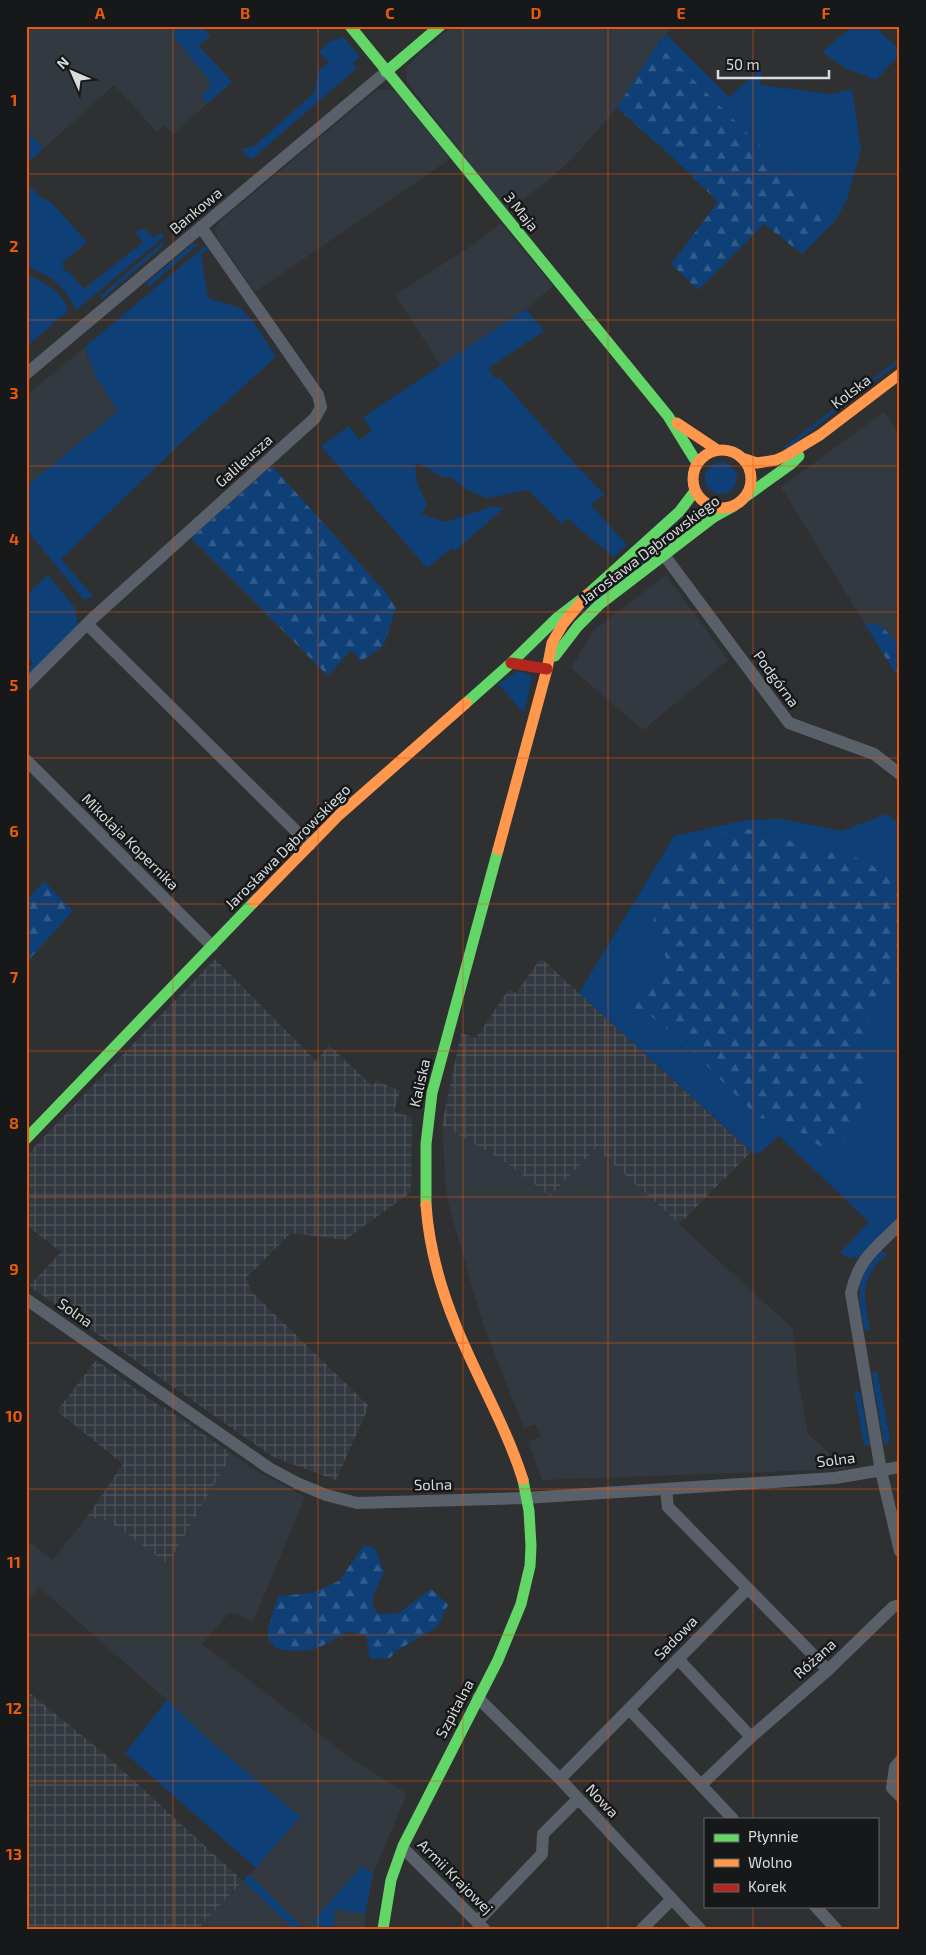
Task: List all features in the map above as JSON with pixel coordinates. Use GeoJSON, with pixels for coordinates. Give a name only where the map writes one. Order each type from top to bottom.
{"type":"FeatureCollection","features":[{"type":"Feature","properties":{"kind":"street","name":"3 Maja"},"geometry":{"type":"LineString","coordinates":[[350,26],[668,416],[697,463]]}},
{"type":"Feature","properties":{"kind":"street"},"geometry":{"type":"LineString","coordinates":[[386,72],[440,26]]}},
{"type":"Feature","properties":{"kind":"street","name":"Bankowa"},"geometry":{"type":"LineString","coordinates":[[26,374],[386,72]]}},
{"type":"Feature","properties":{"kind":"street","name":"Galileusza"},"geometry":{"type":"LineString","coordinates":[[26,685],[87,624],[315,418],[321,407],[318,395],[201,227]]}},
{"type":"Feature","properties":{"kind":"street","name":"Kolska"},"geometry":{"type":"LineString","coordinates":[[746,496],[791,464],[820,435],[900,374]]}},
{"type":"Feature","properties":{"kind":"street","name":"3 Maja"},"geometry":{"type":"LineString","coordinates":[[668,416],[716,449]]}},
{"type":"Feature","properties":{"kind":"street","name":"Kolska"},"geometry":{"type":"LineString","coordinates":[[744,459],[757,463],[776,460],[820,435]]}},
{"type":"Feature","properties":{"kind":"street"},"geometry":{"type":"LineString","coordinates":[[716,449],[726,449],[736,452],[744,459],[751,471],[751,484],[746,496],[734,506],[727,508],[712,507],[699,498],[692,477],[697,463],[705,454],[716,449]]}},
{"type":"Feature","properties":{"kind":"street","name":"Jarosława Dąbrowskiego"},"geometry":{"type":"LineString","coordinates":[[26,1139],[310,845],[368,788],[680,512],[695,490]]}},
{"type":"Feature","properties":{"kind":"street","name":"Jarosława Dąbrowskiego"},"geometry":{"type":"LineString","coordinates":[[547,669],[587,616],[714,517],[734,506]]}},
{"type":"Feature","properties":{"kind":"street","name":"Podgórna"},"geometry":{"type":"LineString","coordinates":[[664,555],[789,723],[874,754],[900,774]]}},
{"type":"Feature","properties":{"kind":"street","name":"Jarosława Dąbrowskiego"},"geometry":{"type":"LineString","coordinates":[[547,669],[552,643],[563,624],[588,594]]}},
{"type":"Feature","properties":{"kind":"street"},"geometry":{"type":"LineString","coordinates":[[87,624],[310,845]]}},
{"type":"Feature","properties":{"kind":"street"},"geometry":{"type":"LineString","coordinates":[[511,663],[547,669]]}},
{"type":"Feature","properties":{"kind":"street","name":"Kaliska"},"geometry":{"type":"LineString","coordinates":[[526,1498],[518,1460],[510,1440],[444,1296],[434,1261],[428,1225],[424,1170],[427,1122],[432,1093],[547,669]]}},
{"type":"Feature","properties":{"kind":"street","name":"Mikołaja Kopernika"},"geometry":{"type":"LineString","coordinates":[[26,760],[212,946]]}},
{"type":"Feature","properties":{"kind":"street"},"geometry":{"type":"LineString","coordinates":[[900,1224],[864,1260],[855,1276],[851,1293],[881,1471],[900,1551]]}},
{"type":"Feature","properties":{"kind":"street","name":"Solna"},"geometry":{"type":"LineString","coordinates":[[26,1299],[269,1468],[297,1483],[326,1495],[357,1503],[526,1498],[835,1478],[900,1467]]}},
{"type":"Feature","properties":{"kind":"street"},"geometry":{"type":"LineString","coordinates":[[666,1489],[668,1507],[828,1670]]}},
{"type":"Feature","properties":{"kind":"street","name":"Szpitalna"},"geometry":{"type":"LineString","coordinates":[[383,1929],[392,1878],[403,1848],[417,1816],[498,1661],[524,1593],[531,1544],[526,1498]]}},
{"type":"Feature","properties":{"kind":"street","name":"Sadowa"},"geometry":{"type":"LineString","coordinates":[[560,1779],[747,1589]]}},
{"type":"Feature","properties":{"kind":"street","name":"Różana"},"geometry":{"type":"LineString","coordinates":[[701,1784],[751,1737],[828,1670],[893,1607],[900,1605]]}},
{"type":"Feature","properties":{"kind":"street"},"geometry":{"type":"LineString","coordinates":[[678,1659],[751,1737]]}},
{"type":"Feature","properties":{"kind":"street","name":"Nowa"},"geometry":{"type":"LineString","coordinates":[[478,1698],[560,1779],[700,1929]]}},
{"type":"Feature","properties":{"kind":"street"},"geometry":{"type":"LineString","coordinates":[[629,1709],[732,1818]]}},
{"type":"Feature","properties":{"kind":"street"},"geometry":{"type":"LineString","coordinates":[[900,1761],[895,1767],[892,1788],[900,1796]]}},
{"type":"Feature","properties":{"kind":"street"},"geometry":{"type":"LineString","coordinates":[[481,1925],[542,1854],[543,1834],[578,1798]]}},
{"type":"Feature","properties":{"kind":"street","name":"Armii Krajowej"},"geometry":{"type":"LineString","coordinates":[[403,1848],[481,1925]]}},
{"type":"Feature","properties":{"kind":"street"},"geometry":{"type":"LineString","coordinates":[[642,1929],[672,1899]]}},
{"type":"Feature","properties":{"kind":"street"},"geometry":{"type":"LineString","coordinates":[[817,1908],[836,1929]]}},
{"type":"Feature","properties":{"kind":"shaded area"},"geometry":{"type":"Polygon","coordinates":[[[26,26],[202,26],[210,36],[199,46],[232,82],[173,134],[163,125],[157,132],[114,85],[43,149],[26,129],[26,26]]]}},
{"type":"Feature","properties":{"kind":"shaded area"},"geometry":{"type":"Polygon","coordinates":[[[452,26],[674,26],[657,44],[617,108],[573,158],[550,179],[507,212],[407,82],[406,68],[422,51],[452,26]]]}},
{"type":"Feature","properties":{"kind":"shaded area"},"geometry":{"type":"Polygon","coordinates":[[[378,89],[394,90],[450,159],[255,292],[217,238],[215,230],[218,223],[378,89]]]}},
{"type":"Feature","properties":{"kind":"shaded area"},"geometry":{"type":"Polygon","coordinates":[[[501,223],[553,286],[517,317],[441,366],[395,295],[471,246],[501,223]]]}},
{"type":"Feature","properties":{"kind":"shaded area"},"geometry":{"type":"Polygon","coordinates":[[[85,347],[88,358],[118,411],[26,487],[26,396],[85,347]]]}},
{"type":"Feature","properties":{"kind":"shaded area"},"geometry":{"type":"Polygon","coordinates":[[[884,412],[900,435],[900,681],[781,487],[884,412]]]}},
{"type":"Feature","properties":{"kind":"shaded area"},"geometry":{"type":"Polygon","coordinates":[[[666,575],[728,660],[643,730],[571,668],[593,631],[666,575]]]}},
{"type":"Feature","properties":{"kind":"shaded area"},"geometry":{"type":"Polygon","coordinates":[[[541,958],[751,1152],[679,1224],[596,1148],[550,1196],[505,1162],[442,1125],[461,1033],[476,1038],[509,989],[516,993],[541,958]]]}},
{"type":"Feature","properties":{"kind":"shaded area"},"geometry":{"type":"Polygon","coordinates":[[[215,959],[316,1061],[329,1045],[372,1086],[377,1081],[400,1091],[394,1112],[412,1117],[411,1192],[345,1240],[291,1233],[246,1278],[252,1292],[369,1406],[336,1480],[273,1457],[29,1286],[61,1252],[26,1225],[26,1156],[215,959]]]}},
{"type":"Feature","properties":{"kind":"shaded area"},"geometry":{"type":"Polygon","coordinates":[[[442,1125],[505,1162],[550,1196],[596,1148],[793,1329],[797,1361],[796,1368],[808,1434],[847,1469],[542,1480],[528,1441],[541,1437],[535,1424],[524,1428],[483,1324],[450,1209],[446,1191],[442,1125]]]}},
{"type":"Feature","properties":{"kind":"shaded area"},"geometry":{"type":"Polygon","coordinates":[[[96,1360],[162,1408],[164,1407],[229,1452],[228,1461],[168,1564],[109,1521],[87,1517],[123,1464],[57,1411],[96,1360]]]}},
{"type":"Feature","properties":{"kind":"shaded area"},"geometry":{"type":"Polygon","coordinates":[[[229,1452],[250,1467],[305,1497],[253,1622],[237,1614],[229,1613],[202,1644],[349,1757],[407,1794],[373,1874],[365,1914],[365,1929],[198,1929],[256,1868],[299,1818],[305,1821],[211,1742],[167,1700],[39,1587],[26,1603],[26,1539],[52,1560],[87,1517],[109,1520],[168,1564],[228,1461],[229,1452]]]}},
{"type":"Feature","properties":{"kind":"shaded area"},"geometry":{"type":"Polygon","coordinates":[[[26,1690],[107,1756],[243,1881],[198,1929],[29,1929],[26,1926],[26,1690]]]}},
{"type":"Feature","properties":{"kind":"green space"},"geometry":{"type":"Polygon","coordinates":[[[178,26],[202,26],[210,36],[199,46],[232,82],[207,104],[201,96],[210,87],[209,80],[174,37],[175,29],[178,26]]]}},
{"type":"Feature","properties":{"kind":"green space"},"geometry":{"type":"Polygon","coordinates":[[[853,26],[881,26],[879,31],[900,50],[900,54],[876,80],[847,69],[822,52],[853,26]]]}},
{"type":"Feature","properties":{"kind":"green space"},"geometry":{"type":"Polygon","coordinates":[[[666,34],[729,97],[762,68],[760,85],[831,94],[852,89],[861,150],[847,199],[836,220],[657,44],[666,34]]]}},
{"type":"Feature","properties":{"kind":"green space"},"geometry":{"type":"Polygon","coordinates":[[[343,37],[360,57],[353,63],[357,68],[251,160],[241,149],[254,146],[314,93],[318,71],[329,63],[319,52],[329,42],[343,37]]]}},
{"type":"Feature","properties":{"kind":"green space"},"geometry":{"type":"Polygon","coordinates":[[[657,44],[836,220],[802,254],[764,224],[698,290],[671,264],[718,202],[680,164],[617,108],[657,44]]]}},
{"type":"Feature","properties":{"kind":"green space"},"geometry":{"type":"Polygon","coordinates":[[[26,129],[43,149],[26,164],[26,129]]]}},
{"type":"Feature","properties":{"kind":"green space"},"geometry":{"type":"Polygon","coordinates":[[[26,182],[41,198],[50,201],[87,242],[61,264],[65,267],[63,269],[65,272],[67,270],[84,289],[143,242],[135,233],[141,229],[145,229],[154,238],[161,233],[164,237],[76,310],[66,292],[54,280],[26,265],[26,182]]]}},
{"type":"Feature","properties":{"kind":"green space"},"geometry":{"type":"Polygon","coordinates":[[[164,241],[162,247],[102,299],[100,296],[164,241]]]}},
{"type":"Feature","properties":{"kind":"green space"},"geometry":{"type":"Polygon","coordinates":[[[192,244],[198,244],[149,287],[146,283],[192,244]]]}},
{"type":"Feature","properties":{"kind":"green space"},"geometry":{"type":"Polygon","coordinates":[[[205,246],[208,248],[201,254],[208,298],[240,308],[253,321],[276,357],[183,441],[61,559],[93,596],[84,600],[26,529],[26,487],[118,411],[96,377],[85,347],[205,246]]]}},
{"type":"Feature","properties":{"kind":"green space"},"geometry":{"type":"Polygon","coordinates":[[[26,273],[46,284],[57,293],[66,304],[68,311],[26,347],[26,273]]]}},
{"type":"Feature","properties":{"kind":"green space"},"geometry":{"type":"Polygon","coordinates":[[[526,309],[544,331],[488,368],[496,379],[499,377],[575,464],[604,494],[591,505],[627,545],[613,557],[567,518],[562,524],[528,490],[487,498],[467,490],[450,477],[443,477],[415,462],[417,483],[427,506],[421,514],[446,522],[493,506],[504,508],[455,551],[452,548],[427,568],[321,446],[349,426],[359,440],[372,431],[363,417],[526,309]]]}},
{"type":"Feature","properties":{"kind":"green space"},"geometry":{"type":"Polygon","coordinates":[[[900,358],[900,362],[787,449],[785,446],[900,358]]]}},
{"type":"Feature","properties":{"kind":"green space"},"geometry":{"type":"Polygon","coordinates":[[[721,462],[727,463],[732,467],[736,472],[736,484],[732,489],[727,493],[721,494],[715,493],[710,489],[706,484],[705,478],[706,472],[710,467],[715,463],[721,462]]]}},
{"type":"Feature","properties":{"kind":"green space"},"geometry":{"type":"Polygon","coordinates":[[[272,466],[388,595],[396,608],[384,645],[362,661],[351,650],[328,676],[191,538],[272,466]]]}},
{"type":"Feature","properties":{"kind":"green space"},"geometry":{"type":"Polygon","coordinates":[[[678,524],[672,536],[675,541],[577,615],[678,524]]]}},
{"type":"Feature","properties":{"kind":"green space"},"geometry":{"type":"Polygon","coordinates":[[[48,575],[75,608],[78,625],[26,678],[26,670],[33,663],[26,654],[26,595],[48,575]]]}},
{"type":"Feature","properties":{"kind":"green space"},"geometry":{"type":"Polygon","coordinates":[[[865,624],[880,625],[900,645],[900,681],[865,624]]]}},
{"type":"Feature","properties":{"kind":"green space"},"geometry":{"type":"Polygon","coordinates":[[[517,671],[530,675],[532,678],[524,713],[498,684],[517,671]]]}},
{"type":"Feature","properties":{"kind":"green space"},"geometry":{"type":"Polygon","coordinates":[[[886,814],[900,824],[900,1217],[857,1259],[854,1256],[848,1258],[840,1253],[869,1222],[779,1136],[761,1152],[754,1154],[579,993],[674,836],[746,820],[781,819],[842,831],[886,814]]]}},
{"type":"Feature","properties":{"kind":"green space"},"geometry":{"type":"Polygon","coordinates":[[[748,829],[824,851],[855,857],[900,880],[900,988],[883,987],[871,1001],[859,1125],[832,1153],[810,1140],[787,1121],[759,1118],[686,1045],[650,1015],[631,1008],[669,966],[653,923],[662,874],[690,847],[716,835],[748,829]]]}},
{"type":"Feature","properties":{"kind":"green space"},"geometry":{"type":"Polygon","coordinates":[[[44,881],[73,911],[26,963],[26,901],[44,881]]]}},
{"type":"Feature","properties":{"kind":"green space"},"geometry":{"type":"Polygon","coordinates":[[[881,1251],[887,1254],[871,1272],[865,1288],[870,1330],[866,1330],[860,1305],[860,1286],[866,1269],[881,1251]]]}},
{"type":"Feature","properties":{"kind":"green space"},"geometry":{"type":"Polygon","coordinates":[[[877,1371],[890,1439],[888,1443],[884,1444],[872,1374],[877,1371]]]}},
{"type":"Feature","properties":{"kind":"green space"},"geometry":{"type":"Polygon","coordinates":[[[854,1390],[860,1392],[870,1446],[864,1445],[854,1390]]]}},
{"type":"Feature","properties":{"kind":"green space"},"geometry":{"type":"Polygon","coordinates":[[[364,1545],[375,1548],[384,1572],[374,1594],[372,1606],[379,1614],[399,1613],[431,1589],[448,1605],[437,1627],[396,1651],[390,1658],[370,1659],[366,1635],[347,1632],[321,1647],[307,1651],[277,1649],[268,1639],[268,1629],[278,1596],[312,1593],[339,1581],[364,1545]]]}},
{"type":"Feature","properties":{"kind":"green space"},"geometry":{"type":"Polygon","coordinates":[[[167,1700],[211,1742],[309,1824],[299,1818],[256,1868],[125,1753],[167,1700]]]}},
{"type":"Feature","properties":{"kind":"green space"},"geometry":{"type":"Polygon","coordinates":[[[362,1866],[373,1874],[365,1914],[335,1909],[334,1926],[340,1927],[340,1929],[323,1929],[313,1921],[362,1866]]]}},
{"type":"Feature","properties":{"kind":"green space"},"geometry":{"type":"Polygon","coordinates":[[[249,1874],[304,1929],[294,1929],[243,1881],[249,1874]]]}},
{"type":"Feature","properties":{"kind":"traffic: fast"},"geometry":{"type":"LineString","coordinates":[[350,26],[668,416],[697,463]]}},
{"type":"Feature","properties":{"kind":"traffic: fast"},"geometry":{"type":"LineString","coordinates":[[386,72],[440,26]]}},
{"type":"Feature","properties":{"kind":"traffic: fast"},"geometry":{"type":"LineString","coordinates":[[745,497],[791,464],[799,456]]}},
{"type":"Feature","properties":{"kind":"traffic: fast"},"geometry":{"type":"LineString","coordinates":[[466,703],[511,663],[558,617],[588,594],[679,512],[695,491]]}},
{"type":"Feature","properties":{"kind":"traffic: fast"},"geometry":{"type":"LineString","coordinates":[[555,656],[578,626],[599,605],[714,517],[734,506]]}},
{"type":"Feature","properties":{"kind":"traffic: fast"},"geometry":{"type":"LineString","coordinates":[[426,1205],[426,1144],[432,1093],[498,850]]}},
{"type":"Feature","properties":{"kind":"traffic: fast"},"geometry":{"type":"LineString","coordinates":[[26,1139],[254,902]]}},
{"type":"Feature","properties":{"kind":"traffic: fast"},"geometry":{"type":"LineString","coordinates":[[383,1929],[391,1880],[403,1846],[498,1660],[521,1604],[530,1566],[531,1546],[529,1511],[523,1480]]}},
{"type":"Feature","properties":{"kind":"traffic: slow"},"geometry":{"type":"LineString","coordinates":[[745,459],[757,463],[776,460],[785,456],[820,435],[900,374]]}},
{"type":"Feature","properties":{"kind":"traffic: slow"},"geometry":{"type":"LineString","coordinates":[[677,423],[716,449]]}},
{"type":"Feature","properties":{"kind":"traffic: slow"},"geometry":{"type":"LineString","coordinates":[[716,450],[728,450],[738,454],[747,463],[751,479],[751,485],[743,500],[728,508],[716,508],[706,504],[697,495],[693,485],[693,473],[697,463],[706,454],[716,450]]}},
{"type":"Feature","properties":{"kind":"traffic: slow"},"geometry":{"type":"LineString","coordinates":[[498,850],[547,669],[552,643],[563,624],[588,594]]}},
{"type":"Feature","properties":{"kind":"traffic: slow"},"geometry":{"type":"LineString","coordinates":[[254,902],[339,815],[466,703]]}},
{"type":"Feature","properties":{"kind":"traffic: slow"},"geometry":{"type":"LineString","coordinates":[[426,1205],[427,1221],[436,1267],[445,1297],[464,1345],[500,1421],[523,1480]]}},
{"type":"Feature","properties":{"kind":"traffic: jam"},"geometry":{"type":"LineString","coordinates":[[511,663],[547,669]]}}]}
